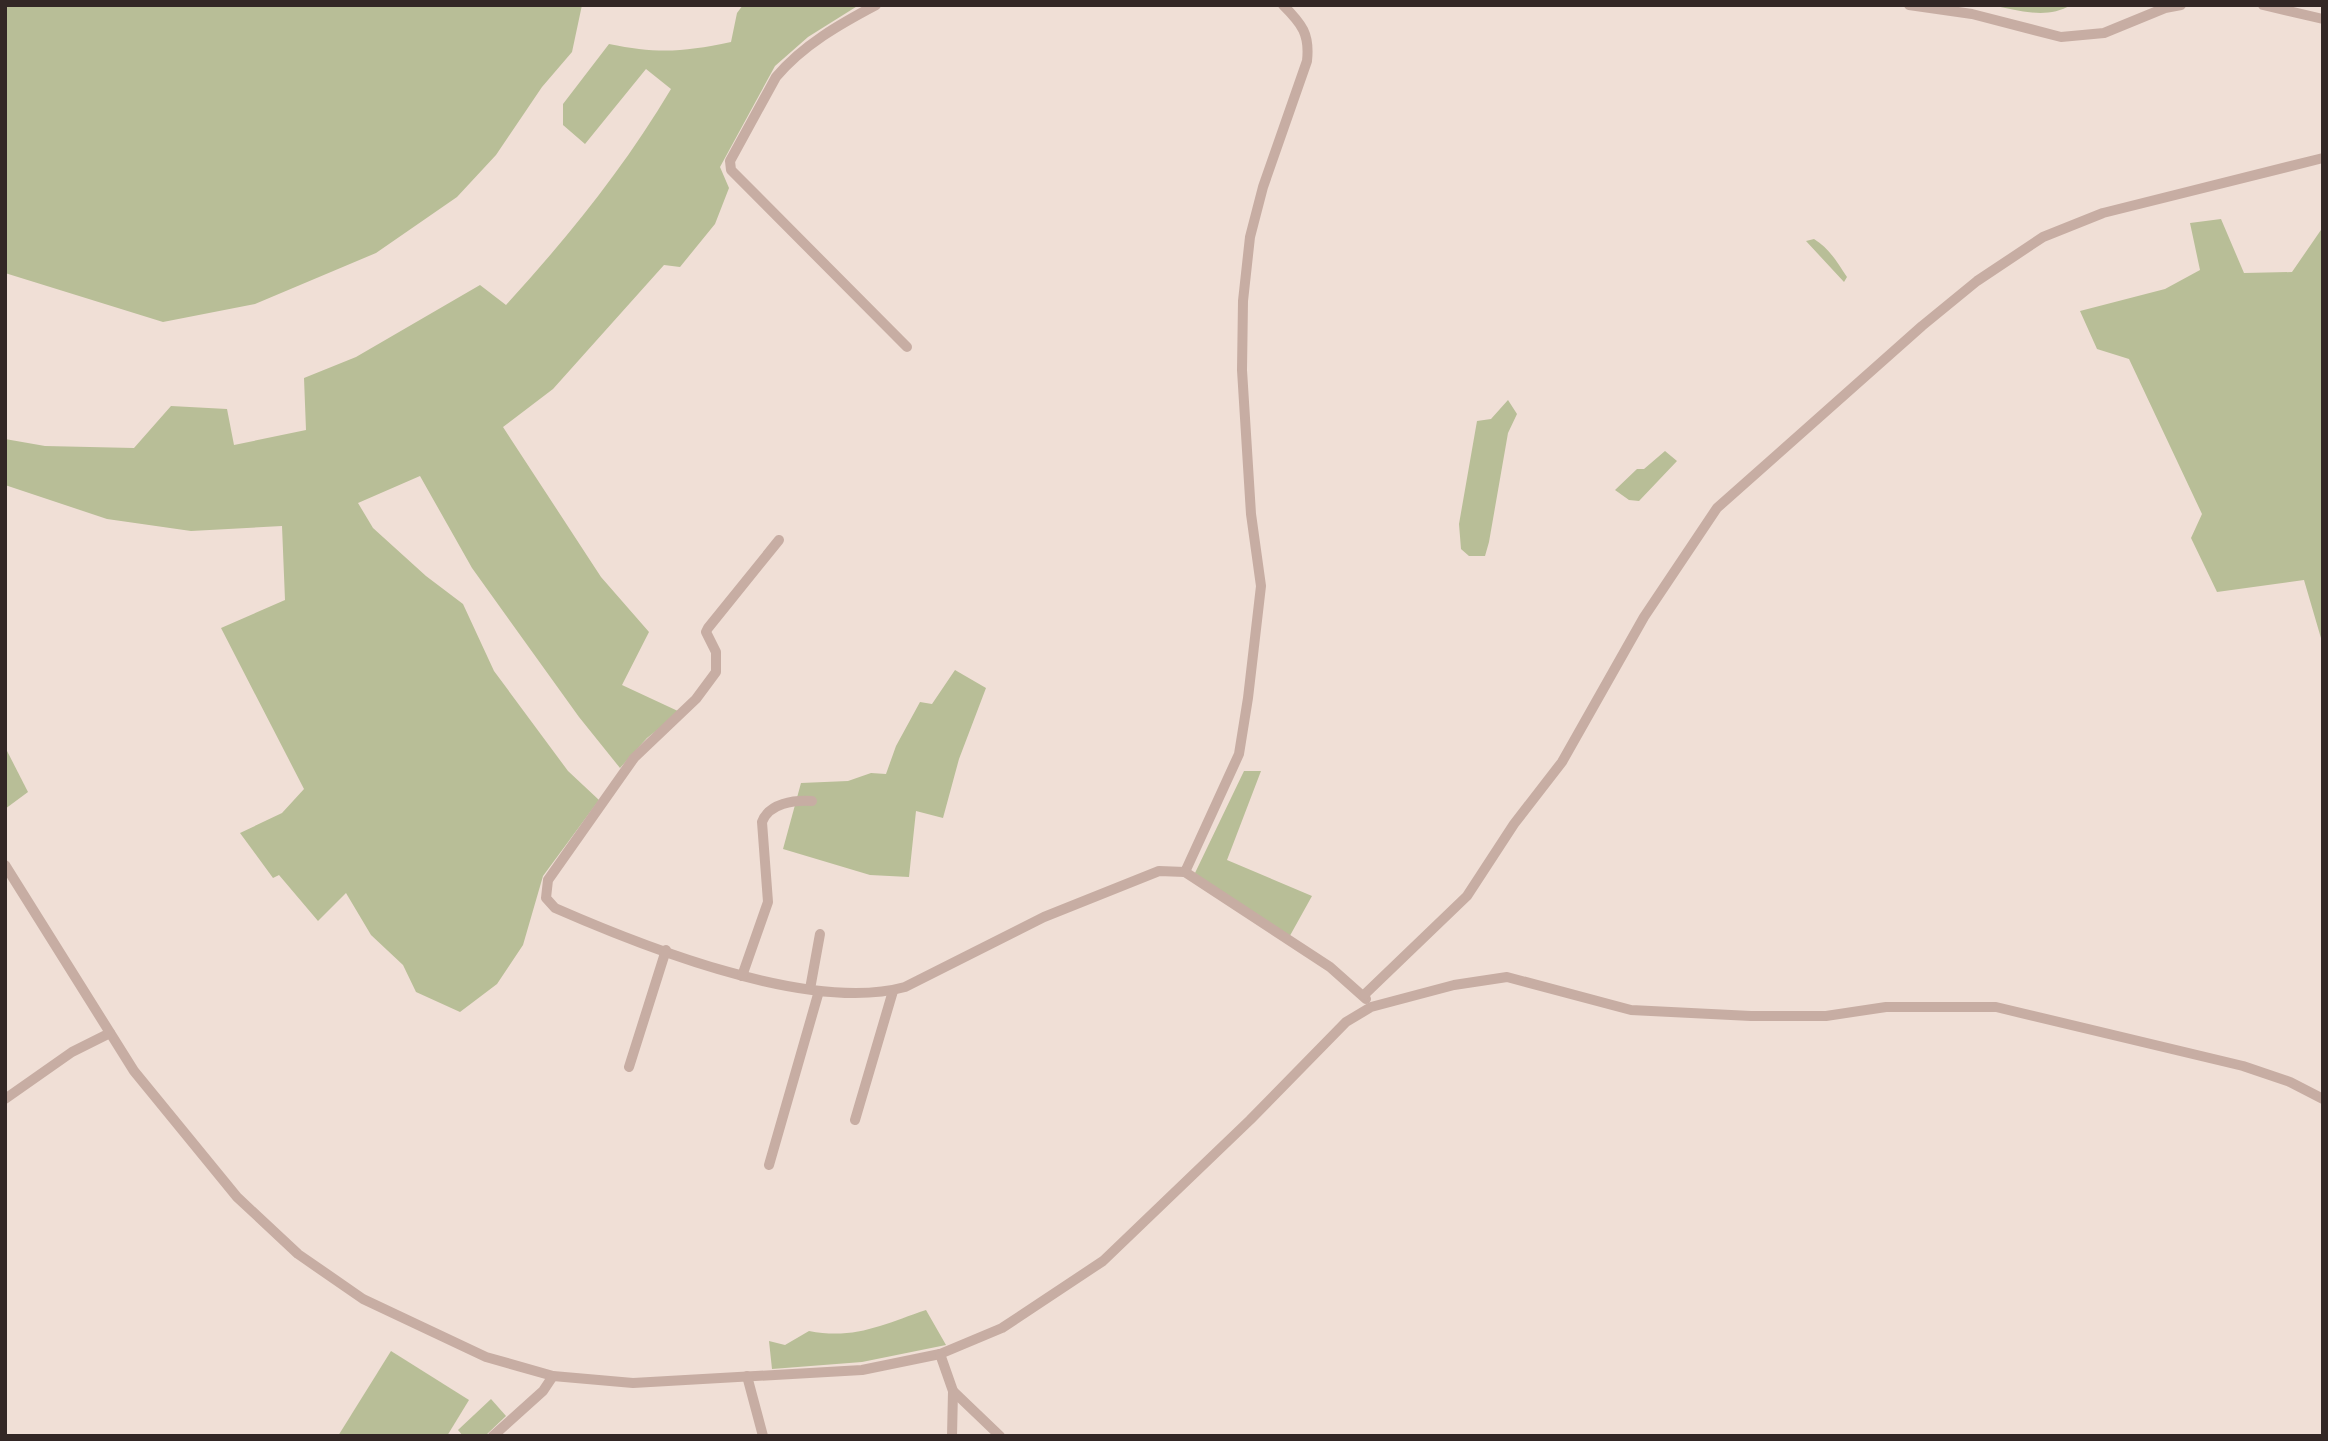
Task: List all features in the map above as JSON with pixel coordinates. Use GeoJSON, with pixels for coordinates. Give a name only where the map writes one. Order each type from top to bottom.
{"type":"FeatureCollection","features":[{"type":"Feature","properties":{"kind":"street"},"geometry":{"type":"LineString","coordinates":[[876,5],[838,26],[785,66],[776,76],[730,161],[731,170],[907,347]]}},
{"type":"Feature","properties":{"kind":"street"},"geometry":{"type":"LineString","coordinates":[[1185,872],[1239,754],[1261,604],[1242,370],[1243,301],[1250,237],[1263,187],[1300,82],[1309,43],[1305,28],[1283,5]]}},
{"type":"Feature","properties":{"kind":"street"},"geometry":{"type":"LineString","coordinates":[[1909,5],[1972,14],[2061,37],[2104,33],[2165,8],[2181,5]]}},
{"type":"Feature","properties":{"kind":"street"},"geometry":{"type":"LineString","coordinates":[[2263,5],[2323,19]]}},
{"type":"Feature","properties":{"kind":"street"},"geometry":{"type":"LineString","coordinates":[[1364,995],[1467,896],[1514,824],[1562,762],[1644,617],[1717,508],[1922,326],[1977,281],[2043,237],[2103,213],[2323,158]]}},
{"type":"Feature","properties":{"kind":"street"},"geometry":{"type":"LineString","coordinates":[[779,540],[706,632],[716,652],[716,672],[696,699],[634,758],[546,887],[546,898],[555,908],[741,976],[814,990],[892,991],[1044,917],[1159,871],[1185,872],[1330,967],[1364,995],[1371,1007]]}},
{"type":"Feature","properties":{"kind":"street"},"geometry":{"type":"LineString","coordinates":[[741,976],[768,902],[761,837],[764,817],[776,807],[791,802],[812,801]]}},
{"type":"Feature","properties":{"kind":"street"},"geometry":{"type":"LineString","coordinates":[[5,865],[134,1071],[237,1197],[298,1254],[363,1299],[486,1357],[553,1376],[633,1383],[862,1370],[940,1354],[1002,1328],[1103,1261],[1250,1120],[1329,1037],[1371,1007],[1454,985],[1507,977],[1631,1010],[1790,1017],[1826,1016],[1886,1007],[1996,1007],[2243,1066],[2290,1082],[2323,1099]]}},
{"type":"Feature","properties":{"kind":"street"},"geometry":{"type":"LineString","coordinates":[[769,1165],[814,990],[820,934]]}},
{"type":"Feature","properties":{"kind":"street"},"geometry":{"type":"LineString","coordinates":[[629,1067],[666,950]]}},
{"type":"Feature","properties":{"kind":"street"},"geometry":{"type":"LineString","coordinates":[[855,1120],[892,991]]}},
{"type":"Feature","properties":{"kind":"street"},"geometry":{"type":"LineString","coordinates":[[5,1099],[72,1052],[110,1033]]}},
{"type":"Feature","properties":{"kind":"street"},"geometry":{"type":"LineString","coordinates":[[940,1354],[953,1391],[952,1436]]}},
{"type":"Feature","properties":{"kind":"street"},"geometry":{"type":"LineString","coordinates":[[493,1436],[543,1391],[553,1376]]}},
{"type":"Feature","properties":{"kind":"street"},"geometry":{"type":"LineString","coordinates":[[747,1376],[763,1436]]}},
{"type":"Feature","properties":{"kind":"street"},"geometry":{"type":"LineString","coordinates":[[953,1391],[1000,1436]]}},
{"type":"Feature","properties":{"kind":"green space"},"geometry":{"type":"Polygon","coordinates":[[[5,5],[582,5],[572,52],[542,87],[496,155],[457,197],[376,253],[255,304],[163,322],[5,273],[5,5]]]}},
{"type":"Feature","properties":{"kind":"green space"},"geometry":{"type":"Polygon","coordinates":[[[743,5],[859,5],[808,37],[775,66],[720,167],[729,188],[715,224],[680,267],[664,265],[553,389],[503,427],[601,577],[649,632],[622,685],[680,712],[647,738],[620,768],[579,717],[472,568],[420,476],[358,503],[373,528],[426,576],[463,604],[494,671],[568,771],[599,800],[543,876],[523,945],[497,984],[460,1012],[416,992],[403,965],[371,935],[346,893],[318,921],[279,875],[273,878],[240,833],[282,813],[304,789],[221,628],[285,600],[282,526],[191,531],[107,519],[5,485],[5,439],[45,446],[134,448],[171,406],[227,409],[234,445],[306,430],[304,378],[356,357],[480,285],[506,305],[594,201],[634,147],[671,89],[646,69],[585,144],[563,125],[563,104],[609,44],[670,50],[731,42],[737,13],[743,5]]]}},
{"type":"Feature","properties":{"kind":"green space"},"geometry":{"type":"Polygon","coordinates":[[[1991,5],[2071,5],[2061,10],[2042,13],[1991,5]]]}},
{"type":"Feature","properties":{"kind":"green space"},"geometry":{"type":"Polygon","coordinates":[[[2221,219],[2244,273],[2292,272],[2323,227],[2323,645],[2304,580],[2217,592],[2191,538],[2202,514],[2129,359],[2097,349],[2080,311],[2165,289],[2200,270],[2190,223],[2221,219]]]}},
{"type":"Feature","properties":{"kind":"green space"},"geometry":{"type":"Polygon","coordinates":[[[1814,239],[1836,261],[1847,277],[1844,282],[1806,241],[1814,239]]]}},
{"type":"Feature","properties":{"kind":"green space"},"geometry":{"type":"Polygon","coordinates":[[[1508,400],[1517,414],[1508,433],[1489,542],[1485,556],[1469,556],[1461,549],[1459,524],[1477,421],[1491,419],[1508,400]]]}},
{"type":"Feature","properties":{"kind":"green space"},"geometry":{"type":"Polygon","coordinates":[[[1665,451],[1677,461],[1639,501],[1629,500],[1615,490],[1637,469],[1644,469],[1665,451]]]}},
{"type":"Feature","properties":{"kind":"green space"},"geometry":{"type":"Polygon","coordinates":[[[955,670],[986,688],[959,759],[943,818],[916,811],[909,877],[870,875],[783,849],[801,783],[848,781],[871,773],[886,774],[896,746],[920,702],[932,704],[955,670]]]}},
{"type":"Feature","properties":{"kind":"green space"},"geometry":{"type":"Polygon","coordinates":[[[5,747],[28,792],[5,809],[5,747]]]}},
{"type":"Feature","properties":{"kind":"green space"},"geometry":{"type":"Polygon","coordinates":[[[1244,771],[1261,771],[1227,860],[1312,896],[1287,941],[1195,873],[1244,771]]]}},
{"type":"Feature","properties":{"kind":"green space"},"geometry":{"type":"Polygon","coordinates":[[[926,1310],[946,1345],[862,1362],[772,1369],[769,1341],[785,1345],[809,1331],[855,1332],[926,1310]]]}},
{"type":"Feature","properties":{"kind":"green space"},"geometry":{"type":"Polygon","coordinates":[[[391,1351],[469,1400],[447,1436],[338,1436],[391,1351]]]}},
{"type":"Feature","properties":{"kind":"green space"},"geometry":{"type":"Polygon","coordinates":[[[491,1399],[506,1416],[485,1436],[463,1436],[458,1430],[491,1399]]]}}]}
